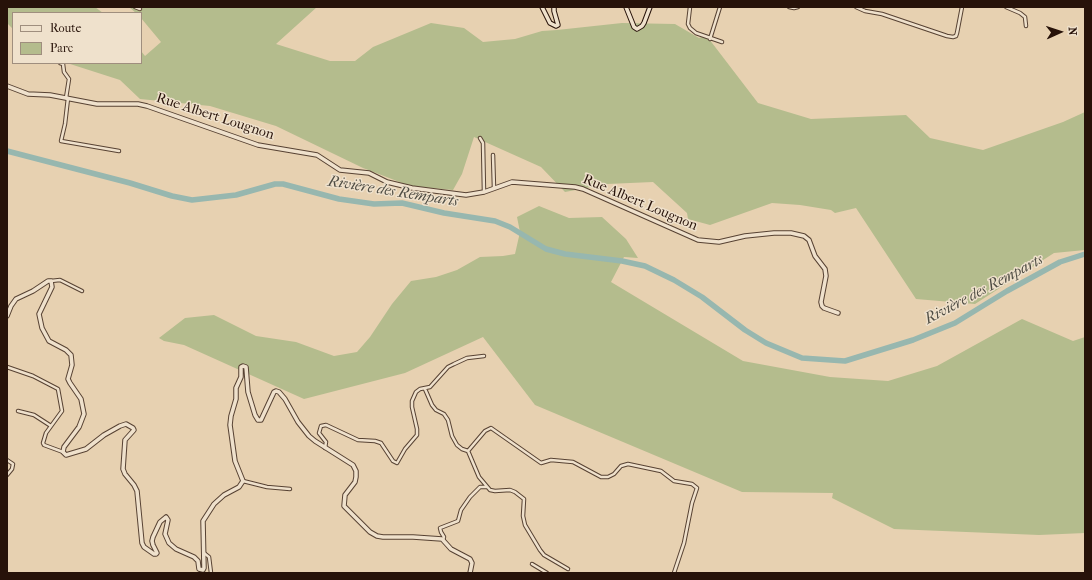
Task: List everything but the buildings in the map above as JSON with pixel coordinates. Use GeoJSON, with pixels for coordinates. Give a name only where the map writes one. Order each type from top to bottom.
{"type":"FeatureCollection","features":[{"type":"Feature","properties":{"kind":"street"},"geometry":{"type":"LineString","coordinates":[[135,7],[140,9]]}},
{"type":"Feature","properties":{"kind":"street"},"geometry":{"type":"LineString","coordinates":[[542,7],[550,23],[553,26],[556,26],[558,24],[554,7]]}},
{"type":"Feature","properties":{"kind":"street"},"geometry":{"type":"LineString","coordinates":[[626,7],[637,29],[644,23],[650,7]]}},
{"type":"Feature","properties":{"kind":"street"},"geometry":{"type":"LineString","coordinates":[[690,7],[688,24],[690,28],[696,33],[722,42]]}},
{"type":"Feature","properties":{"kind":"street"},"geometry":{"type":"LineString","coordinates":[[710,39],[720,7]]}},
{"type":"Feature","properties":{"kind":"street"},"geometry":{"type":"LineString","coordinates":[[789,7],[798,7]]}},
{"type":"Feature","properties":{"kind":"street"},"geometry":{"type":"LineString","coordinates":[[856,7],[953,37],[956,36],[957,33],[962,7]]}},
{"type":"Feature","properties":{"kind":"street"},"geometry":{"type":"LineString","coordinates":[[1006,7],[1020,13],[1024,17],[1026,26]]}},
{"type":"Feature","properties":{"kind":"street"},"geometry":{"type":"LineString","coordinates":[[63,64],[64,72],[69,81],[65,124],[61,141],[119,151]]}},
{"type":"Feature","properties":{"kind":"street","name":"Rue Albert Lougnon"},"geometry":{"type":"LineString","coordinates":[[7,86],[28,94],[50,95],[96,104],[138,104],[147,106],[258,146],[317,155],[340,170],[369,173],[387,182],[412,188],[466,195],[484,192],[512,182],[575,187],[583,189],[698,240],[719,242],[745,236],[774,233],[791,233],[804,236],[809,240],[815,256],[825,269],[826,276],[821,302],[822,306],[838,313]]}},
{"type":"Feature","properties":{"kind":"street"},"geometry":{"type":"LineString","coordinates":[[480,138],[483,143],[484,192]]}},
{"type":"Feature","properties":{"kind":"street"},"geometry":{"type":"LineString","coordinates":[[492,155],[494,188]]}},
{"type":"Feature","properties":{"kind":"street"},"geometry":{"type":"LineString","coordinates":[[7,316],[16,299],[48,281],[51,282],[60,280],[82,292]]}},
{"type":"Feature","properties":{"kind":"street"},"geometry":{"type":"LineString","coordinates":[[51,282],[52,287],[41,309],[39,317],[46,338],[72,355],[72,364],[68,379],[81,400],[84,414],[79,427],[62,452]]}},
{"type":"Feature","properties":{"kind":"street"},"geometry":{"type":"LineString","coordinates":[[325,448],[326,442],[320,436],[319,430],[321,426],[326,425],[358,440],[375,441],[381,443],[393,461],[397,463],[405,449],[417,435],[412,402],[418,391],[434,384],[448,367],[467,358],[484,356]]}},
{"type":"Feature","properties":{"kind":"street"},"geometry":{"type":"LineString","coordinates":[[243,481],[235,461],[230,425],[236,399],[236,388],[242,366],[246,367],[248,392],[258,420],[261,420],[274,392],[279,392],[285,399],[303,430],[315,441],[352,465],[356,471],[355,482],[345,495],[344,506],[370,532],[377,536],[383,537],[439,538],[443,540],[451,549],[470,559],[472,563],[470,573]]}},
{"type":"Feature","properties":{"kind":"street"},"geometry":{"type":"LineString","coordinates":[[7,367],[33,376],[58,389],[62,411],[51,426],[43,443],[44,445],[66,455],[86,449],[104,435],[120,426],[126,424],[131,426],[134,430],[125,440],[123,469],[137,491],[142,543],[149,551],[156,554],[157,553],[152,541],[160,522],[166,517],[168,520],[165,534],[169,542],[176,550],[194,557],[198,561],[199,569],[203,570],[203,521],[219,500],[224,495],[239,488],[243,481]]}},
{"type":"Feature","properties":{"kind":"street"},"geometry":{"type":"LineString","coordinates":[[425,388],[433,407],[444,414],[448,420],[452,436],[457,445],[462,449],[468,450]]}},
{"type":"Feature","properties":{"kind":"street"},"geometry":{"type":"LineString","coordinates":[[18,411],[34,416],[51,426]]}},
{"type":"Feature","properties":{"kind":"street"},"geometry":{"type":"LineString","coordinates":[[468,450],[485,431],[491,428],[540,463],[551,460],[573,462],[601,477],[614,474],[621,466],[628,464],[661,471],[674,481],[692,484],[697,488],[692,503],[684,543],[674,573]]}},
{"type":"Feature","properties":{"kind":"street"},"geometry":{"type":"LineString","coordinates":[[468,450],[479,477],[490,490],[510,490],[524,499],[523,516],[525,525],[540,550],[544,555],[568,569]]}},
{"type":"Feature","properties":{"kind":"street"},"geometry":{"type":"LineString","coordinates":[[7,460],[13,464],[12,469],[7,475]]}},
{"type":"Feature","properties":{"kind":"street"},"geometry":{"type":"LineString","coordinates":[[243,481],[267,487],[290,489]]}},
{"type":"Feature","properties":{"kind":"street"},"geometry":{"type":"LineString","coordinates":[[443,540],[444,537],[440,528],[458,521],[464,506],[477,488],[488,487]]}},
{"type":"Feature","properties":{"kind":"street"},"geometry":{"type":"LineString","coordinates":[[204,552],[209,558],[211,573]]}},
{"type":"Feature","properties":{"kind":"street"},"geometry":{"type":"LineString","coordinates":[[532,564],[547,573]]}},
{"type":"Feature","properties":{"kind":"green space"},"geometry":{"type":"Polygon","coordinates":[[[7,7],[95,7],[102,12],[12,12],[12,28],[7,23],[7,7]]]}},
{"type":"Feature","properties":{"kind":"green space"},"geometry":{"type":"Polygon","coordinates":[[[129,7],[317,7],[276,44],[330,61],[355,61],[373,47],[431,23],[464,28],[483,42],[515,39],[542,31],[622,23],[675,24],[699,38],[706,35],[758,103],[811,119],[906,115],[930,138],[983,150],[1063,122],[1085,112],[1085,250],[1054,253],[975,304],[916,299],[856,208],[835,213],[831,210],[800,205],[772,203],[710,225],[688,219],[687,213],[653,182],[607,184],[565,192],[541,167],[474,137],[462,174],[453,190],[410,186],[363,168],[276,126],[210,106],[140,99],[120,80],[70,64],[142,64],[142,52],[145,56],[161,42],[142,19],[142,12],[135,12],[129,7]]]}},
{"type":"Feature","properties":{"kind":"green space"},"geometry":{"type":"Polygon","coordinates":[[[539,206],[569,218],[602,217],[626,239],[638,258],[624,257],[611,282],[743,361],[830,377],[888,381],[937,366],[1022,319],[1073,341],[1085,337],[1085,533],[1039,535],[894,529],[832,498],[833,493],[742,492],[535,405],[483,337],[405,373],[304,399],[184,345],[164,341],[159,338],[185,318],[214,315],[256,336],[296,342],[334,356],[357,352],[370,337],[392,304],[411,281],[436,277],[457,270],[480,257],[515,254],[520,232],[517,217],[539,206]]]}},
{"type":"Feature","properties":{"kind":"waterway","name":"Rivière des Remparts"},"geometry":{"type":"LineString","coordinates":[[7,151],[130,183],[172,196],[192,200],[236,195],[275,184],[283,184],[339,199],[374,204],[402,203],[444,213],[495,221],[510,227],[546,249],[565,254],[622,261],[645,266],[674,280],[702,297],[745,330],[766,343],[802,358],[845,361],[913,340],[955,323],[1007,291],[1060,262],[1085,254]]}}]}
